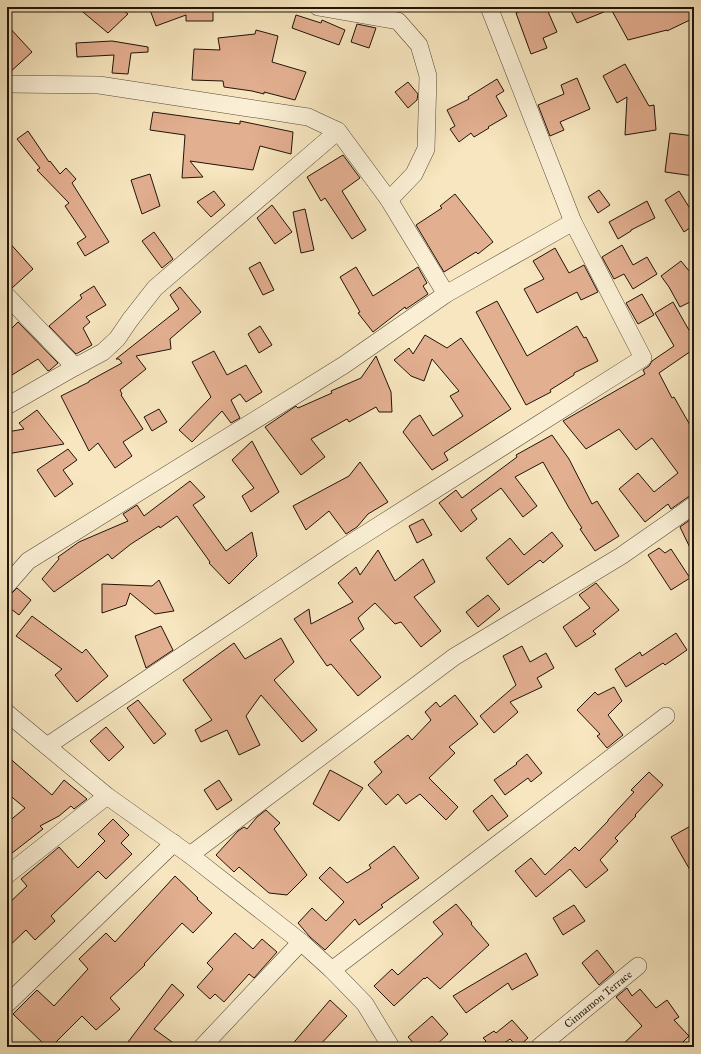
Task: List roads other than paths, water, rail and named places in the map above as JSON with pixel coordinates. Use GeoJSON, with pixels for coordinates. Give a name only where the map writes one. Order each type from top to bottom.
{"type":"FeatureCollection","features":[{"type":"Feature","properties":{"kind":"street"},"geometry":{"type":"LineString","coordinates":[[318,7],[398,21],[419,45],[428,76],[426,149],[414,174],[389,200]]}},
{"type":"Feature","properties":{"kind":"street"},"geometry":{"type":"LineString","coordinates":[[47,746],[343,548],[643,358],[573,222],[489,7]]}},
{"type":"Feature","properties":{"kind":"street"},"geometry":{"type":"LineString","coordinates":[[7,84],[99,84],[308,117],[338,131],[389,200],[446,294]]}},
{"type":"Feature","properties":{"kind":"street"},"geometry":{"type":"LineString","coordinates":[[7,406],[103,352],[117,339],[155,288],[338,131]]}},
{"type":"Feature","properties":{"kind":"street"},"geometry":{"type":"LineString","coordinates":[[7,585],[28,561],[344,365],[446,294],[573,222]]}},
{"type":"Feature","properties":{"kind":"street"},"geometry":{"type":"LineString","coordinates":[[7,296],[75,367]]}},
{"type":"Feature","properties":{"kind":"street"},"geometry":{"type":"LineString","coordinates":[[190,855],[454,657],[621,556],[694,505]]}},
{"type":"Feature","properties":{"kind":"street"},"geometry":{"type":"LineString","coordinates":[[7,713],[107,796],[190,855],[301,942],[332,970],[365,1004],[391,1047]]}},
{"type":"Feature","properties":{"kind":"street"},"geometry":{"type":"LineString","coordinates":[[332,970],[666,716]]}},
{"type":"Feature","properties":{"kind":"street"},"geometry":{"type":"LineString","coordinates":[[7,875],[107,796]]}},
{"type":"Feature","properties":{"kind":"street"},"geometry":{"type":"LineString","coordinates":[[7,1004],[174,843]]}},
{"type":"Feature","properties":{"kind":"street"},"geometry":{"type":"LineString","coordinates":[[202,1047],[301,942]]}},
{"type":"Feature","properties":{"kind":"street","name":"Cinnamon Terrace"},"geometry":{"type":"LineString","coordinates":[[539,1047],[638,966]]}}]}
